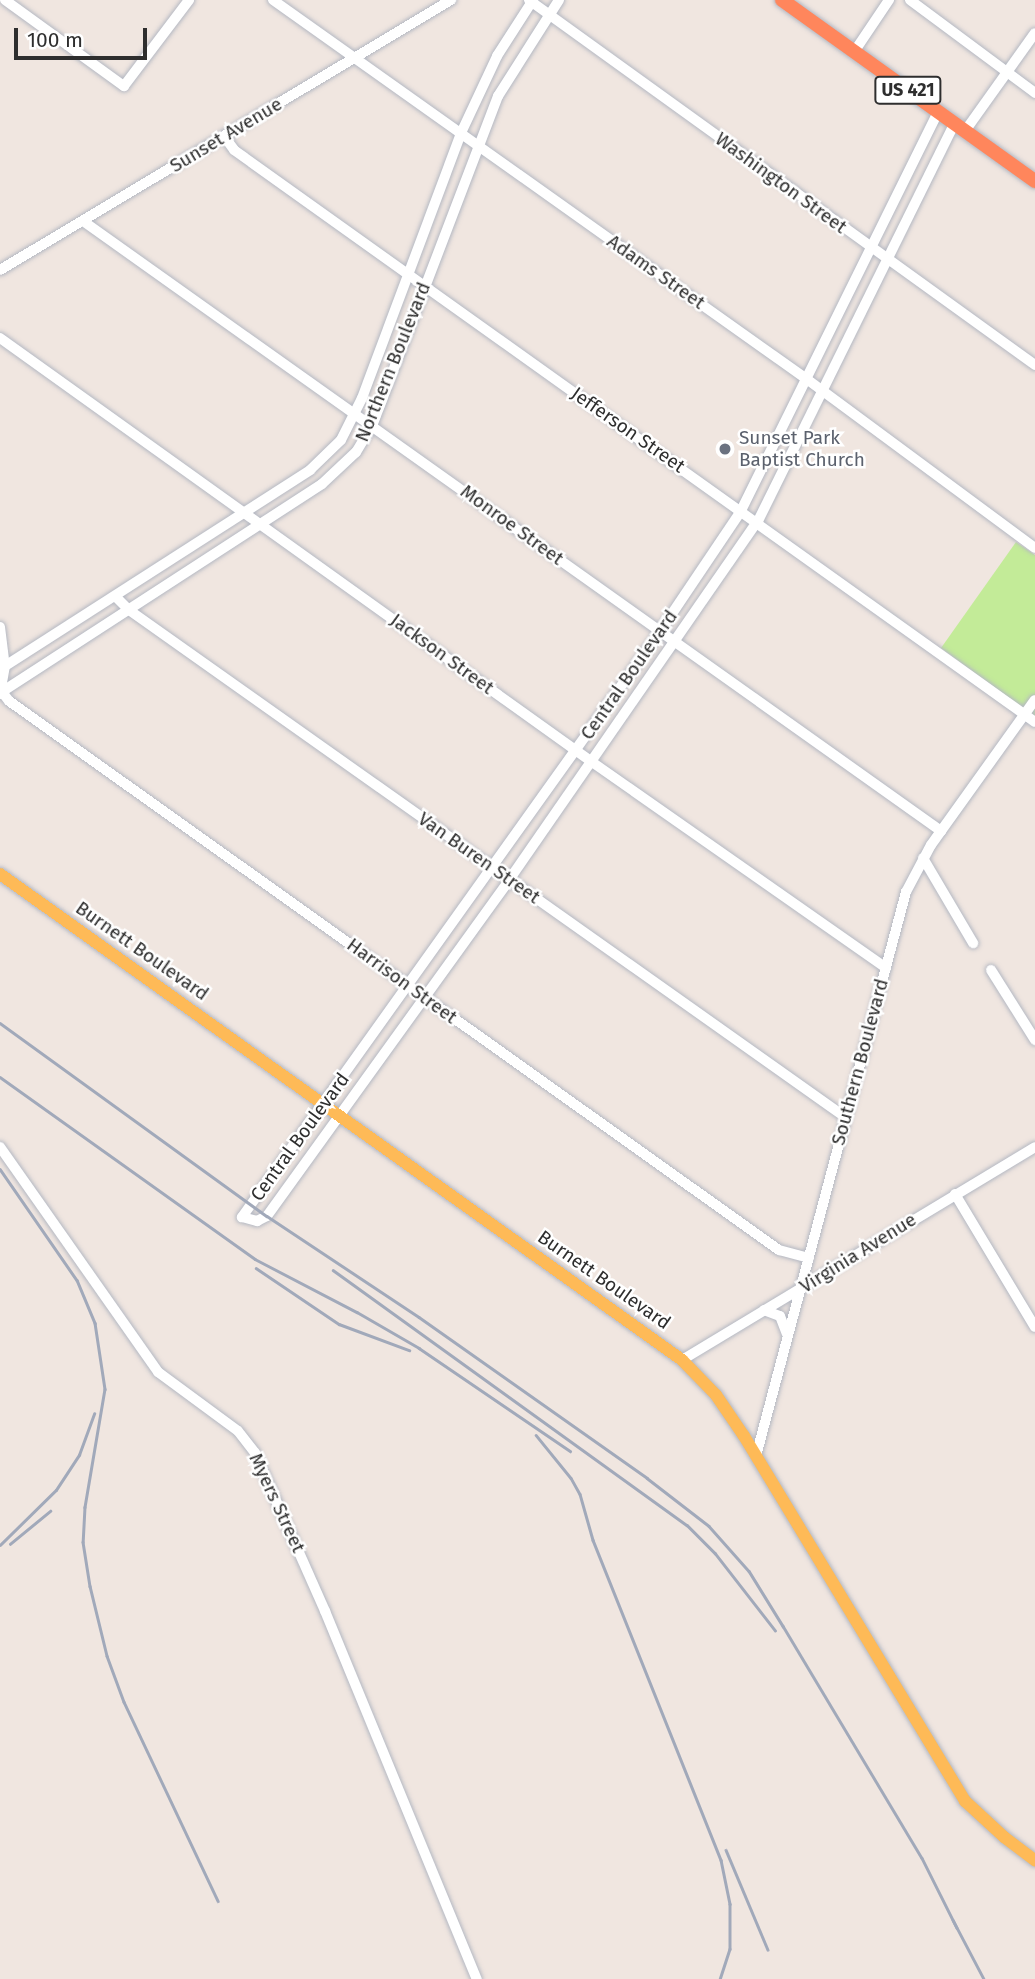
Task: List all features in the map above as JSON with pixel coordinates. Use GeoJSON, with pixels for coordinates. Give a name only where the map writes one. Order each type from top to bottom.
{"type":"FeatureCollection","features":[{"type":"Feature","properties":{"kind":"highway","name":"US 421"},"geometry":{"type":"LineString","coordinates":[[782,0],[938,112],[1033,175]]}},
{"type":"Feature","properties":{"kind":"main road","name":"Burnett Boulevard"},"geometry":{"type":"LineString","coordinates":[[0,874],[682,1360],[716,1395],[756,1455],[959,1792],[978,1816],[1035,1860]]}},
{"type":"Feature","properties":{"kind":"street"},"geometry":{"type":"LineString","coordinates":[[5,0],[125,86],[189,0]]}},
{"type":"Feature","properties":{"kind":"street","name":"Adams Street"},"geometry":{"type":"LineString","coordinates":[[274,0],[808,380],[1035,548]]}},
{"type":"Feature","properties":{"kind":"street","name":"Sunset Avenue"},"geometry":{"type":"LineString","coordinates":[[0,270],[451,0]]}},
{"type":"Feature","properties":{"kind":"street","name":"Northern Boulevard"},"geometry":{"type":"LineString","coordinates":[[1,693],[261,524],[343,467],[356,452],[373,424],[498,96],[559,0]]}},
{"type":"Feature","properties":{"kind":"street"},"geometry":{"type":"LineString","coordinates":[[854,52],[889,0]]}},
{"type":"Feature","properties":{"kind":"street"},"geometry":{"type":"LineString","coordinates":[[910,0],[1035,93]]}},
{"type":"Feature","properties":{"kind":"street","name":"Northern Boulevard"},"geometry":{"type":"LineString","coordinates":[[5,666],[245,513],[322,461],[341,440],[355,414],[461,133],[497,56],[531,1]]}},
{"type":"Feature","properties":{"kind":"street","name":"Washington Street"},"geometry":{"type":"LineString","coordinates":[[531,1],[1035,365]]}},
{"type":"Feature","properties":{"kind":"street","name":"Central Boulevard"},"geometry":{"type":"LineString","coordinates":[[938,112],[808,380],[741,510],[659,633],[325,1105],[242,1217],[257,1221],[267,1216],[509,880],[758,521],[888,260],[960,127],[1007,72],[1035,33]]}},
{"type":"Feature","properties":{"kind":"street","name":"Jefferson Street"},"geometry":{"type":"LineString","coordinates":[[224,136],[234,150],[758,521],[1035,722]]}},
{"type":"Feature","properties":{"kind":"street","name":"Monroe Street"},"geometry":{"type":"LineString","coordinates":[[83,220],[355,414],[373,424],[659,633],[941,831]]}},
{"type":"Feature","properties":{"kind":"street","name":"Jackson Street"},"geometry":{"type":"LineString","coordinates":[[0,338],[592,762],[886,968]]}},
{"type":"Feature","properties":{"kind":"street","name":"Van Buren Street"},"geometry":{"type":"LineString","coordinates":[[116,597],[129,610],[845,1117]]}},
{"type":"Feature","properties":{"kind":"street"},"geometry":{"type":"LineString","coordinates":[[0,627],[5,666],[1,693]]}},
{"type":"Feature","properties":{"kind":"street","name":"Harrison Street"},"geometry":{"type":"LineString","coordinates":[[1,693],[779,1250],[809,1258]]}},
{"type":"Feature","properties":{"kind":"street","name":"Southern Boulevard"},"geometry":{"type":"LineString","coordinates":[[756,1455],[906,892],[923,858],[941,831],[1035,700]]}},
{"type":"Feature","properties":{"kind":"street"},"geometry":{"type":"LineString","coordinates":[[923,858],[973,943]]}},
{"type":"Feature","properties":{"kind":"street"},"geometry":{"type":"LineString","coordinates":[[991,970],[1035,1040]]}},
{"type":"Feature","properties":{"kind":"street","name":"Myers Street"},"geometry":{"type":"LineString","coordinates":[[0,1147],[158,1372],[238,1430],[255,1453],[285,1516],[477,1979]]}},
{"type":"Feature","properties":{"kind":"street","name":"Virginia Avenue"},"geometry":{"type":"LineString","coordinates":[[682,1360],[1035,1147]]}},
{"type":"Feature","properties":{"kind":"street"},"geometry":{"type":"LineString","coordinates":[[956,1194],[1035,1327]]}},
{"type":"Feature","properties":{"kind":"street"},"geometry":{"type":"LineString","coordinates":[[764,1310],[779,1316],[788,1334]]}},
{"type":"Feature","properties":{"kind":"green space"},"geometry":{"type":"Polygon","coordinates":[[[1016,542],[1035,555],[1035,717],[941,648],[1016,542]]]}},
{"type":"Feature","properties":{"kind":"railway"},"geometry":{"type":"LineString","coordinates":[[0,1023],[267,1216],[419,1317],[647,1478],[709,1526],[749,1571],[783,1626],[922,1858],[957,1928]]}},
{"type":"Feature","properties":{"kind":"railway"},"geometry":{"type":"LineString","coordinates":[[0,1077],[255,1259],[419,1348],[570,1451]]}},
{"type":"Feature","properties":{"kind":"railway"},"geometry":{"type":"LineString","coordinates":[[0,1169],[77,1280],[95,1323],[105,1389],[85,1507],[83,1542],[90,1586],[107,1656],[124,1702],[218,1901]]}},
{"type":"Feature","properties":{"kind":"railway"},"geometry":{"type":"LineString","coordinates":[[256,1268],[339,1324],[409,1350]]}},
{"type":"Feature","properties":{"kind":"railway"},"geometry":{"type":"LineString","coordinates":[[333,1270],[687,1525],[715,1553],[775,1630]]}},
{"type":"Feature","properties":{"kind":"railway"},"geometry":{"type":"LineString","coordinates":[[0,1545],[56,1490],[79,1455],[94,1414]]}},
{"type":"Feature","properties":{"kind":"railway"},"geometry":{"type":"LineString","coordinates":[[536,1435],[571,1478],[580,1494],[593,1540],[721,1860],[730,1904],[730,1949],[720,1979]]}},
{"type":"Feature","properties":{"kind":"railway"},"geometry":{"type":"LineString","coordinates":[[10,1544],[50,1511]]}},
{"type":"Feature","properties":{"kind":"railway"},"geometry":{"type":"LineString","coordinates":[[726,1850],[768,1950]]}},
{"type":"Feature","properties":{"kind":"railway"},"geometry":{"type":"LineString","coordinates":[[953,1920],[984,1979]]}},
{"type":"Feature","properties":{"kind":"place","name":"Sunset Park Baptist Church"},"geometry":{"type":"Point","coordinates":[725,449]}}]}
